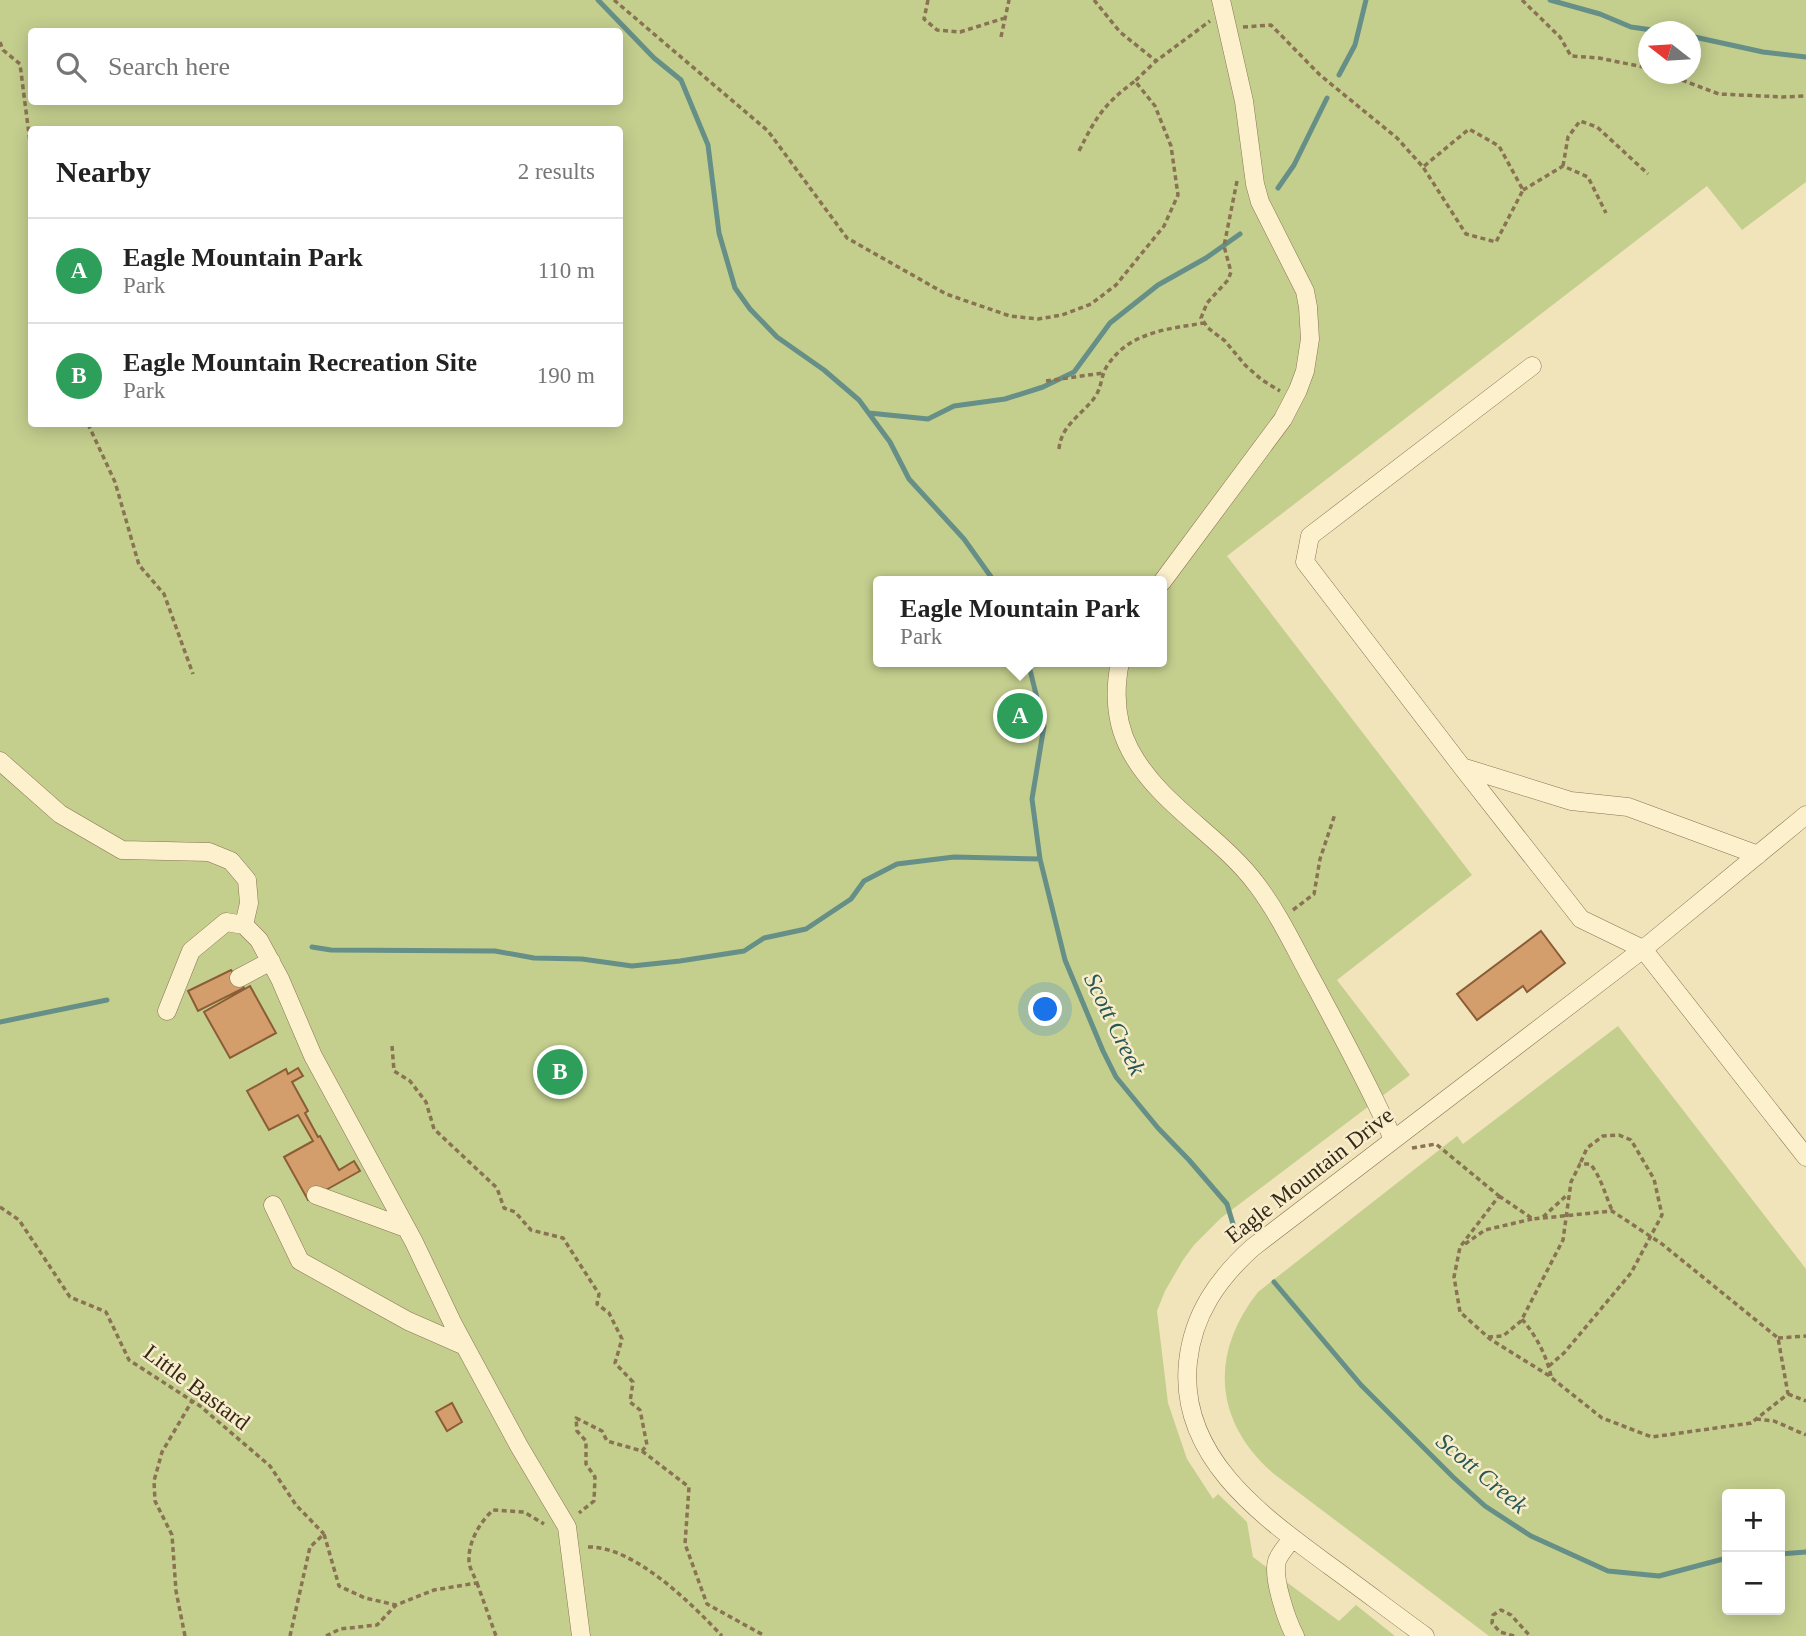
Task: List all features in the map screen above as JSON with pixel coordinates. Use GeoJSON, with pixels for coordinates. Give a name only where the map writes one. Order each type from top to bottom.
{"type":"FeatureCollection","features":[{"type":"Feature","properties":{"kind":"street"},"geometry":{"type":"LineString","coordinates":[[1166,576],[1283,419],[1305,371],[1309,352],[1305,291],[1260,202],[1255,184],[1244,101],[1224,13]]}},
{"type":"Feature","properties":{"kind":"street"},"geometry":{"type":"LineString","coordinates":[[1532,366],[1310,536],[1305,562],[1581,919],[1643,949],[1806,1157]]}},
{"type":"Feature","properties":{"kind":"street"},"geometry":{"type":"LineString","coordinates":[[1119,667],[1118,717],[1124,738],[1140,767],[1243,867],[1280,920],[1360,1068],[1393,1139]]}},
{"type":"Feature","properties":{"kind":"street"},"geometry":{"type":"LineString","coordinates":[[0,761],[60,814],[122,850],[209,852],[231,861],[247,880],[249,903],[244,925]]}},
{"type":"Feature","properties":{"kind":"street"},"geometry":{"type":"LineString","coordinates":[[1462,767],[1572,801],[1628,807],[1758,855]]}},
{"type":"Feature","properties":{"kind":"street","name":"Eagle Mountain Drive"},"geometry":{"type":"LineString","coordinates":[[1425,1636],[1292,1538],[1234,1488],[1207,1451],[1193,1417],[1187,1390],[1192,1338],[1205,1304],[1237,1262],[1272,1232],[1643,949],[1806,816]]}},
{"type":"Feature","properties":{"kind":"street"},"geometry":{"type":"LineString","coordinates":[[167,1011],[191,951],[226,922],[244,925],[259,940],[313,1056],[406,1228],[465,1346],[567,1527],[580,1636]]}},
{"type":"Feature","properties":{"kind":"street"},"geometry":{"type":"LineString","coordinates":[[239,978],[271,961]]}},
{"type":"Feature","properties":{"kind":"street"},"geometry":{"type":"LineString","coordinates":[[316,1195],[406,1228]]}},
{"type":"Feature","properties":{"kind":"street"},"geometry":{"type":"LineString","coordinates":[[273,1205],[300,1261],[408,1321],[465,1346]]}},
{"type":"Feature","properties":{"kind":"street"},"geometry":{"type":"LineString","coordinates":[[1292,1538],[1277,1562],[1278,1586],[1287,1622],[1295,1636]]}},
{"type":"Feature","properties":{"kind":"path"},"geometry":{"type":"LineString","coordinates":[[614,0],[768,131],[847,238],[946,294],[1010,316],[1038,319],[1062,315],[1091,304],[1116,285],[1164,226],[1178,195],[1171,146],[1155,106],[1135,81]]}},
{"type":"Feature","properties":{"kind":"path"},"geometry":{"type":"LineString","coordinates":[[928,0],[924,19],[937,30],[960,32],[1006,18]]}},
{"type":"Feature","properties":{"kind":"path"},"geometry":{"type":"LineString","coordinates":[[1001,37],[1009,0]]}},
{"type":"Feature","properties":{"kind":"path"},"geometry":{"type":"LineString","coordinates":[[1094,0],[1120,32],[1156,61]]}},
{"type":"Feature","properties":{"kind":"path"},"geometry":{"type":"LineString","coordinates":[[1522,0],[1560,37],[1571,56],[1600,58],[1638,66]]}},
{"type":"Feature","properties":{"kind":"path"},"geometry":{"type":"LineString","coordinates":[[1079,151],[1098,114],[1115,96],[1156,61],[1224,13],[1271,25],[1320,75],[1397,138],[1423,167],[1466,234],[1496,242],[1523,190],[1563,166],[1568,137],[1580,121],[1597,127],[1648,174]]}},
{"type":"Feature","properties":{"kind":"path"},"geometry":{"type":"LineString","coordinates":[[0,42],[3,50],[20,64],[28,127]]}},
{"type":"Feature","properties":{"kind":"path"},"geometry":{"type":"LineString","coordinates":[[1692,84],[1719,94],[1806,96]]}},
{"type":"Feature","properties":{"kind":"path"},"geometry":{"type":"LineString","coordinates":[[1423,167],[1469,129],[1499,146],[1523,190]]}},
{"type":"Feature","properties":{"kind":"path"},"geometry":{"type":"LineString","coordinates":[[1563,166],[1588,177],[1606,214]]}},
{"type":"Feature","properties":{"kind":"path"},"geometry":{"type":"LineString","coordinates":[[1240,173],[1224,246],[1231,272],[1228,280],[1202,311],[1201,318],[1262,380],[1294,399]]}},
{"type":"Feature","properties":{"kind":"path"},"geometry":{"type":"LineString","coordinates":[[1059,449],[1063,430],[1095,397],[1103,373],[1127,343],[1168,328],[1204,323]]}},
{"type":"Feature","properties":{"kind":"path"},"geometry":{"type":"LineString","coordinates":[[1046,381],[1103,373]]}},
{"type":"Feature","properties":{"kind":"path"},"geometry":{"type":"LineString","coordinates":[[89,427],[115,482],[139,565],[164,594],[193,674]]}},
{"type":"Feature","properties":{"kind":"path"},"geometry":{"type":"LineString","coordinates":[[1280,920],[1314,894],[1320,859],[1335,814]]}},
{"type":"Feature","properties":{"kind":"path"},"geometry":{"type":"LineString","coordinates":[[392,1046],[394,1071],[410,1081],[426,1102],[434,1129],[497,1188],[505,1208],[515,1212],[531,1230],[563,1238],[600,1294],[597,1304],[609,1313],[622,1339],[615,1363],[633,1382],[631,1402],[640,1410],[647,1445],[642,1451]]}},
{"type":"Feature","properties":{"kind":"path"},"geometry":{"type":"LineString","coordinates":[[1488,1337],[1503,1336],[1522,1319],[1563,1240],[1571,1182],[1587,1148],[1603,1136],[1619,1135],[1631,1140],[1654,1179],[1662,1215],[1631,1273],[1564,1353],[1549,1366]]}},
{"type":"Feature","properties":{"kind":"path"},"geometry":{"type":"LineString","coordinates":[[1393,1139],[1410,1148],[1436,1144],[1499,1196],[1533,1219]]}},
{"type":"Feature","properties":{"kind":"path"},"geometry":{"type":"LineString","coordinates":[[1580,1164],[1590,1164],[1597,1172],[1613,1211],[1650,1236],[1778,1338],[1788,1394]]}},
{"type":"Feature","properties":{"kind":"path"},"geometry":{"type":"LineString","coordinates":[[1541,1218],[1570,1192]]}},
{"type":"Feature","properties":{"kind":"path"},"geometry":{"type":"LineString","coordinates":[[1499,1196],[1461,1247],[1454,1277],[1460,1312],[1488,1337],[1552,1378],[1602,1418],[1652,1437],[1751,1423],[1788,1394]]}},
{"type":"Feature","properties":{"kind":"path","name":"Little Bastard"},"geometry":{"type":"LineString","coordinates":[[0,1207],[19,1220],[70,1297],[106,1312],[129,1360],[192,1401],[270,1466],[296,1504],[324,1534]]}},
{"type":"Feature","properties":{"kind":"path"},"geometry":{"type":"LineString","coordinates":[[1461,1247],[1485,1230],[1533,1219],[1613,1211]]}},
{"type":"Feature","properties":{"kind":"path"},"geometry":{"type":"LineString","coordinates":[[1522,1319],[1533,1333],[1552,1378]]}},
{"type":"Feature","properties":{"kind":"path"},"geometry":{"type":"LineString","coordinates":[[1778,1338],[1806,1336]]}},
{"type":"Feature","properties":{"kind":"path"},"geometry":{"type":"LineString","coordinates":[[1788,1394],[1806,1401]]}},
{"type":"Feature","properties":{"kind":"path"},"geometry":{"type":"LineString","coordinates":[[185,1636],[176,1591],[172,1535],[155,1501],[154,1481],[162,1452],[192,1401]]}},
{"type":"Feature","properties":{"kind":"path"},"geometry":{"type":"LineString","coordinates":[[496,1636],[468,1562],[474,1539],[481,1522],[493,1510],[524,1512],[550,1527],[567,1527],[573,1517],[594,1501],[595,1477],[586,1464],[586,1441],[577,1431],[576,1418],[602,1431],[607,1441],[642,1451],[690,1488],[685,1544],[707,1604],[765,1636]]}},
{"type":"Feature","properties":{"kind":"path"},"geometry":{"type":"LineString","coordinates":[[1756,1419],[1774,1421],[1806,1435]]}},
{"type":"Feature","properties":{"kind":"path"},"geometry":{"type":"LineString","coordinates":[[290,1636],[310,1547],[324,1534],[339,1586],[365,1598],[396,1605]]}},
{"type":"Feature","properties":{"kind":"path"},"geometry":{"type":"LineString","coordinates":[[570,1548],[599,1547],[612,1550],[644,1566],[723,1636]]}},
{"type":"Feature","properties":{"kind":"path"},"geometry":{"type":"LineString","coordinates":[[326,1636],[340,1629],[377,1625],[396,1605],[434,1590],[477,1583]]}},
{"type":"Feature","properties":{"kind":"path"},"geometry":{"type":"LineString","coordinates":[[1514,1636],[1500,1632],[1492,1623],[1493,1615],[1501,1609],[1511,1615],[1530,1636]]}},
{"type":"Feature","properties":{"kind":"green space"},"geometry":{"type":"Polygon","coordinates":[[[0,0],[1806,0],[1806,182],[1742,230],[1707,186],[1227,556],[1472,875],[1337,980],[1410,1075],[1221,1218],[1183,1260],[1157,1311],[1168,1403],[1187,1459],[1213,1499],[1218,1494],[1247,1522],[1253,1557],[1339,1621],[1356,1605],[1395,1636],[0,1636],[0,0]]]}},
{"type":"Feature","properties":{"kind":"green space"},"geometry":{"type":"Polygon","coordinates":[[[1618,1026],[1806,1269],[1806,1636],[1489,1636],[1274,1474],[1254,1454],[1239,1432],[1225,1387],[1231,1339],[1242,1315],[1258,1292],[1457,1136],[1463,1144],[1618,1026]]]}},
{"type":"Feature","properties":{"kind":"building"},"geometry":{"type":"Polygon","coordinates":[[[1541,931],[1565,963],[1527,992],[1523,986],[1477,1020],[1457,994],[1541,931]]]}},
{"type":"Feature","properties":{"kind":"building"},"geometry":{"type":"Polygon","coordinates":[[[231,970],[244,988],[198,1011],[188,991],[231,970]]]}},
{"type":"Feature","properties":{"kind":"building"},"geometry":{"type":"Polygon","coordinates":[[[250,986],[276,1033],[230,1058],[204,1012],[250,986]]]}},
{"type":"Feature","properties":{"kind":"building"},"geometry":{"type":"Polygon","coordinates":[[[298,1068],[303,1076],[292,1082],[318,1137],[320,1136],[339,1170],[354,1161],[360,1171],[308,1200],[284,1157],[313,1141],[298,1115],[269,1130],[247,1091],[286,1069],[288,1074],[298,1068]]]}},
{"type":"Feature","properties":{"kind":"building"},"geometry":{"type":"Polygon","coordinates":[[[452,1403],[462,1422],[447,1431],[436,1412],[452,1403]]]}},
{"type":"Feature","properties":{"kind":"waterway"},"geometry":{"type":"LineString","coordinates":[[598,0],[654,58],[681,80],[708,145],[719,233],[735,288],[750,309],[777,337],[824,370],[859,400],[890,442],[909,479],[964,539],[990,576]]}},
{"type":"Feature","properties":{"kind":"waterway"},"geometry":{"type":"LineString","coordinates":[[1339,75],[1355,45],[1366,0]]}},
{"type":"Feature","properties":{"kind":"waterway"},"geometry":{"type":"LineString","coordinates":[[1550,0],[1638,28]]}},
{"type":"Feature","properties":{"kind":"waterway"},"geometry":{"type":"LineString","coordinates":[[1701,38],[1763,52],[1806,57]]}},
{"type":"Feature","properties":{"kind":"waterway"},"geometry":{"type":"LineString","coordinates":[[1278,188],[1294,165],[1327,98]]}},
{"type":"Feature","properties":{"kind":"waterway"},"geometry":{"type":"LineString","coordinates":[[869,413],[928,419],[954,406],[1005,399],[1043,387],[1074,372],[1110,323],[1158,285],[1206,258],[1240,234]]}},
{"type":"Feature","properties":{"kind":"waterway","name":"Scott Creek"},"geometry":{"type":"LineString","coordinates":[[1029,667],[1044,726],[1032,799],[1040,859],[1065,960],[1116,1077],[1227,1204],[1236,1234]]}},
{"type":"Feature","properties":{"kind":"waterway"},"geometry":{"type":"LineString","coordinates":[[312,947],[331,950],[495,951],[534,958],[582,959],[632,966],[680,961],[744,951],[764,938],[806,929],[851,899],[864,881],[897,864],[954,857],[1040,859]]}},
{"type":"Feature","properties":{"kind":"waterway"},"geometry":{"type":"LineString","coordinates":[[0,1022],[107,1000]]}},
{"type":"Feature","properties":{"kind":"waterway","name":"Scott Creek"},"geometry":{"type":"LineString","coordinates":[[1274,1282],[1361,1385],[1453,1477],[1485,1506],[1531,1536],[1608,1571],[1659,1576],[1722,1559]]}},
{"type":"Feature","properties":{"kind":"waterway","name":"Scott Creek"},"geometry":{"type":"LineString","coordinates":[[1785,1554],[1806,1552]]}},
{"type":"Feature","properties":{"kind":"place","name":"Eagle Mountain Park"},"geometry":{"type":"Point","coordinates":[1020,716]}},
{"type":"Feature","properties":{"kind":"place","name":"Eagle Mountain Recreation Site"},"geometry":{"type":"Point","coordinates":[560,1072]}}]}
